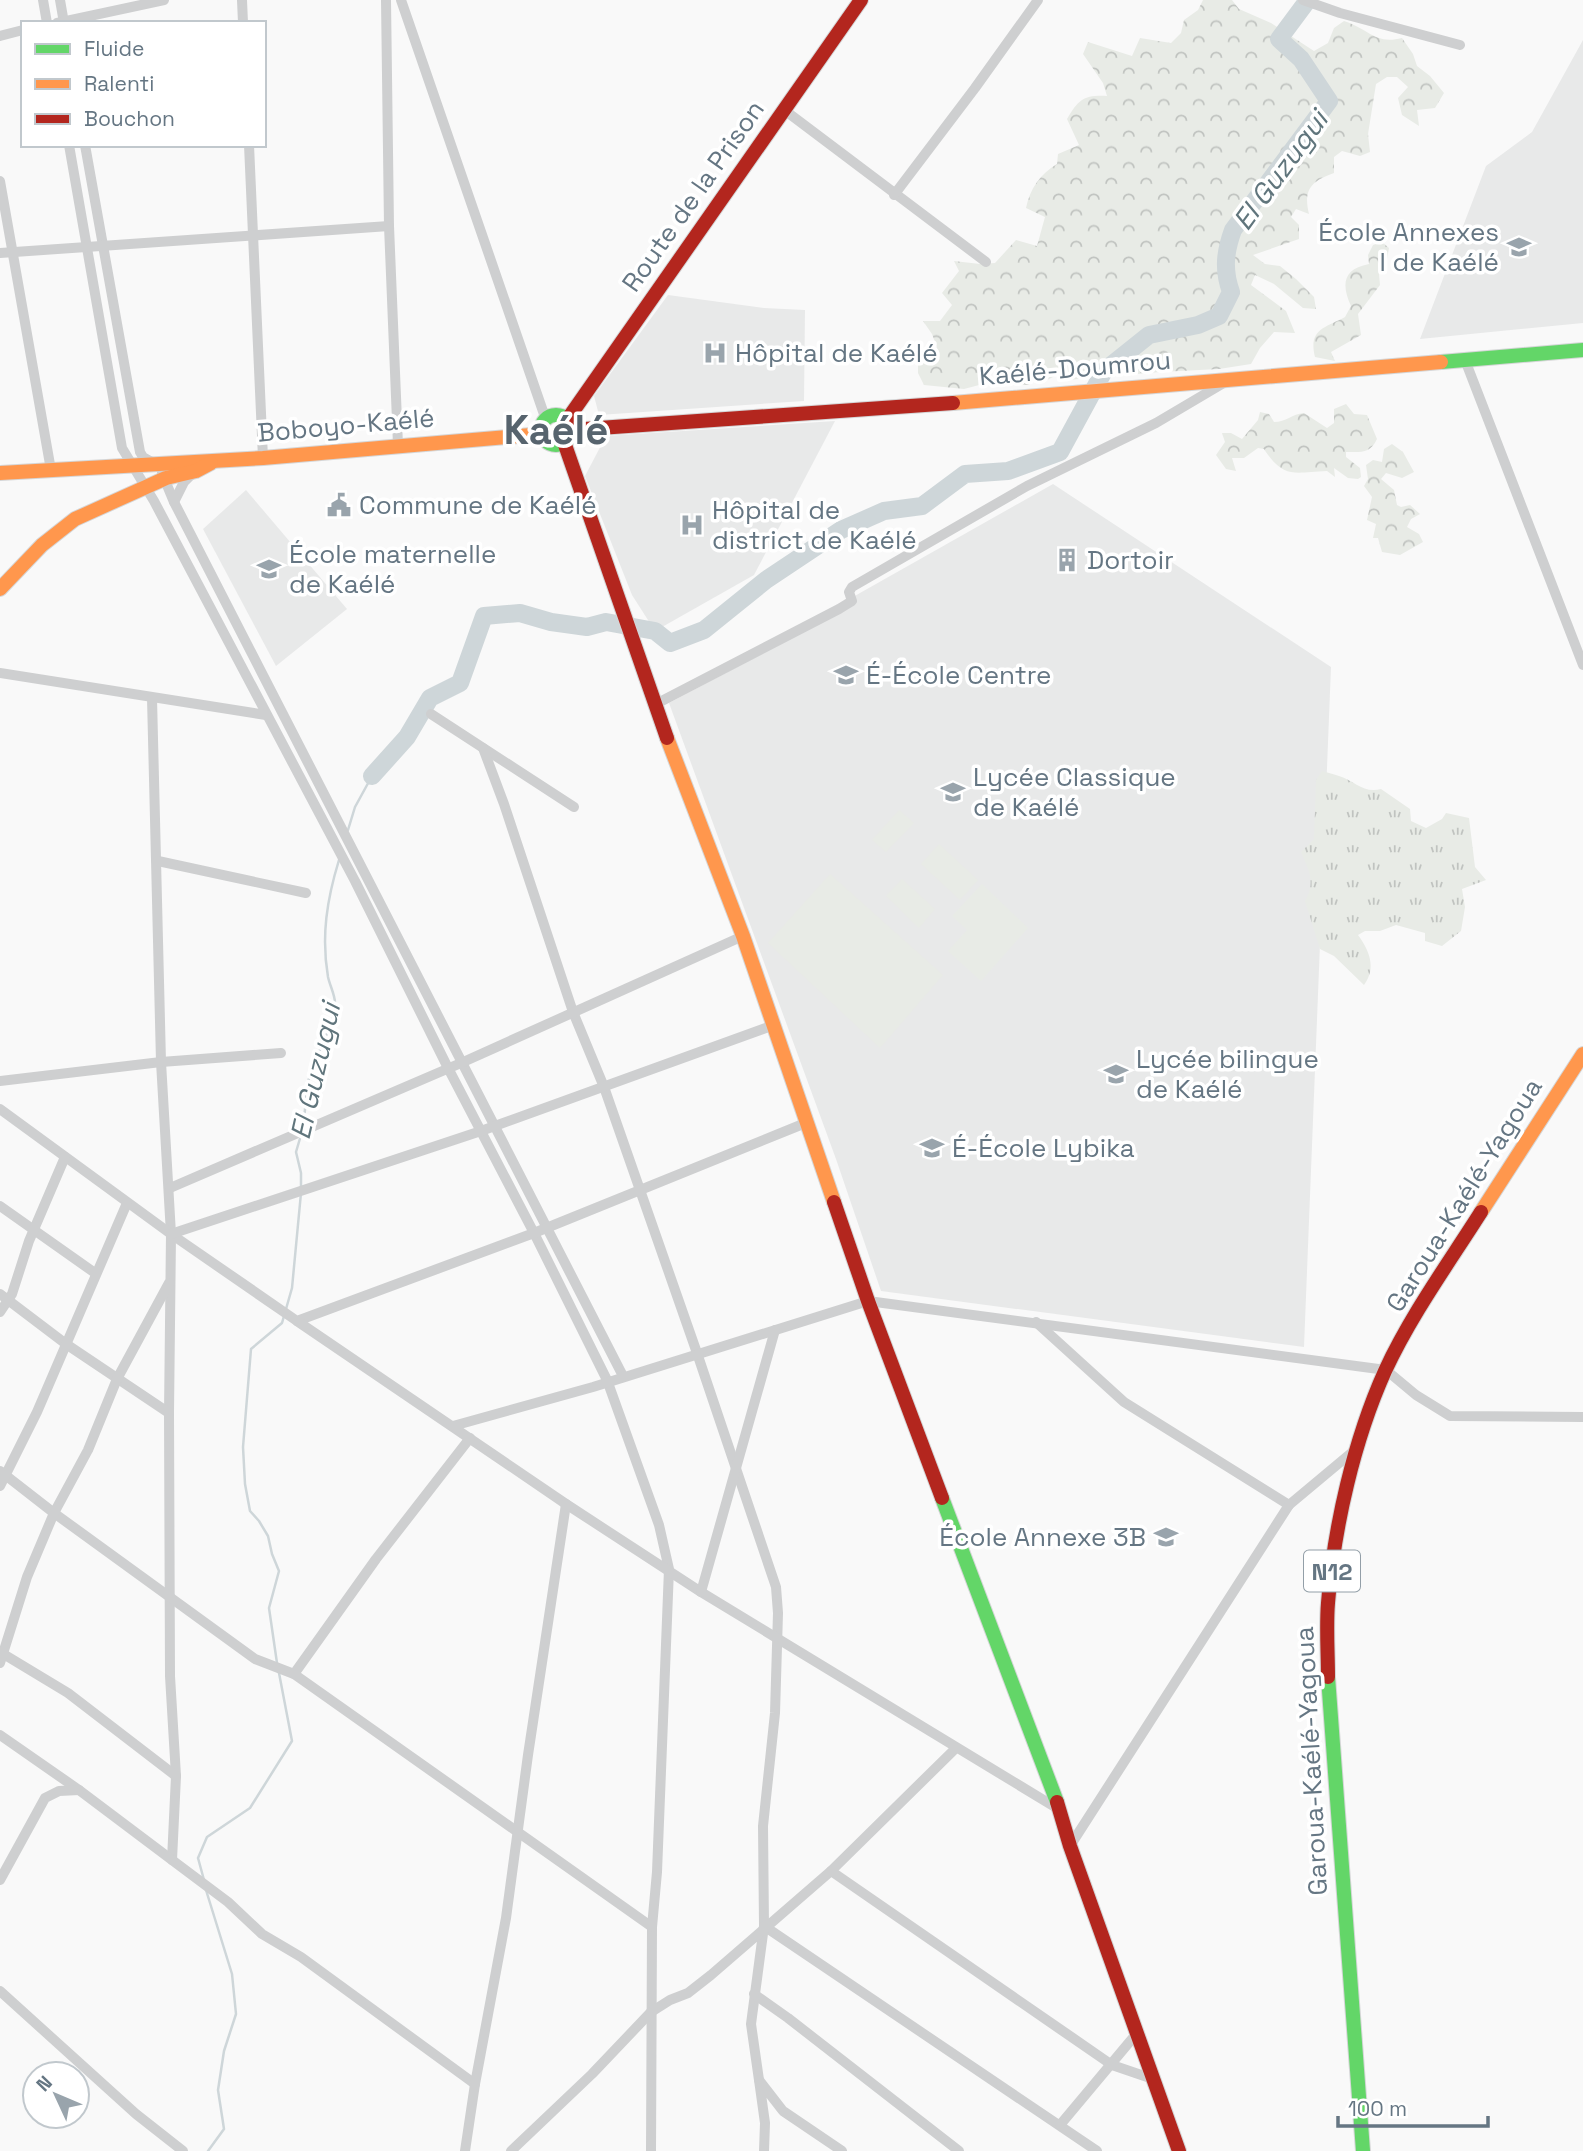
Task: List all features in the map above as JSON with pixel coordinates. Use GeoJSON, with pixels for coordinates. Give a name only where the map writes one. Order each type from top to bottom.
{"type":"FeatureCollection","features":[{"type":"Feature","properties":{"kind":"main road","name":"Route de la Prison"},"geometry":{"type":"LineString","coordinates":[[568,431],[783,109],[861,0]]}},
{"type":"Feature","properties":{"kind":"main road","name":"Kaélé-Doumrou"},"geometry":{"type":"LineString","coordinates":[[544,427],[557,415],[568,431],[1227,381],[1583,350]]}},
{"type":"Feature","properties":{"kind":"main road"},"geometry":{"type":"LineString","coordinates":[[544,427],[551,443],[568,431],[626,625],[654,705],[743,936],[868,1301],[1060,1810],[1070,1846],[1179,2151]]}},
{"type":"Feature","properties":{"kind":"main road","name":"Boboyo-Kaélé"},"geometry":{"type":"LineString","coordinates":[[131,464],[264,458],[544,427]]}},
{"type":"Feature","properties":{"kind":"main road"},"geometry":{"type":"LineString","coordinates":[[0,589],[34,552],[67,525],[166,478],[196,471],[218,460]]}},
{"type":"Feature","properties":{"kind":"main road"},"geometry":{"type":"LineString","coordinates":[[0,473],[131,464]]}},
{"type":"Feature","properties":{"kind":"main road","name":"Garoua-Kaélé-Yagoua"},"geometry":{"type":"LineString","coordinates":[[1363,2151],[1328,1682],[1328,1603],[1344,1494],[1386,1370],[1416,1312],[1583,1054]]}},
{"type":"Feature","properties":{"kind":"street"},"geometry":{"type":"LineString","coordinates":[[43,0],[47,21]]}},
{"type":"Feature","properties":{"kind":"street"},"geometry":{"type":"LineString","coordinates":[[60,0],[62,21]]}},
{"type":"Feature","properties":{"kind":"street"},"geometry":{"type":"LineString","coordinates":[[67,21],[164,0]]}},
{"type":"Feature","properties":{"kind":"street"},"geometry":{"type":"LineString","coordinates":[[242,0],[243,21]]}},
{"type":"Feature","properties":{"kind":"street"},"geometry":{"type":"LineString","coordinates":[[386,0],[389,226],[398,445]]}},
{"type":"Feature","properties":{"kind":"street"},"geometry":{"type":"LineString","coordinates":[[401,0],[544,427]]}},
{"type":"Feature","properties":{"kind":"street"},"geometry":{"type":"LineString","coordinates":[[894,195],[1038,0]]}},
{"type":"Feature","properties":{"kind":"street"},"geometry":{"type":"LineString","coordinates":[[1303,0],[1340,13],[1460,45]]}},
{"type":"Feature","properties":{"kind":"street"},"geometry":{"type":"LineString","coordinates":[[0,36],[21,31]]}},
{"type":"Feature","properties":{"kind":"street"},"geometry":{"type":"LineString","coordinates":[[783,109],[986,262]]}},
{"type":"Feature","properties":{"kind":"street"},"geometry":{"type":"LineString","coordinates":[[69,147],[122,448],[146,487],[355,881],[534,1233],[607,1380],[659,1525],[669,1569],[652,1927],[651,2151]]}},
{"type":"Feature","properties":{"kind":"street"},"geometry":{"type":"LineString","coordinates":[[85,147],[140,452],[154,463],[166,478],[174,502],[623,1376]]}},
{"type":"Feature","properties":{"kind":"street"},"geometry":{"type":"LineString","coordinates":[[249,147],[264,458]]}},
{"type":"Feature","properties":{"kind":"street"},"geometry":{"type":"LineString","coordinates":[[0,181],[51,470]]}},
{"type":"Feature","properties":{"kind":"street"},"geometry":{"type":"LineString","coordinates":[[0,253],[389,226]]}},
{"type":"Feature","properties":{"kind":"street"},"geometry":{"type":"LineString","coordinates":[[1465,360],[1583,665]]}},
{"type":"Feature","properties":{"kind":"street"},"geometry":{"type":"LineString","coordinates":[[654,705],[845,605],[852,601],[849,592],[852,587],[1017,492],[1156,423],[1227,381]]}},
{"type":"Feature","properties":{"kind":"street"},"geometry":{"type":"LineString","coordinates":[[174,502],[184,482],[196,471]]}},
{"type":"Feature","properties":{"kind":"street"},"geometry":{"type":"LineString","coordinates":[[0,673],[266,715]]}},
{"type":"Feature","properties":{"kind":"street"},"geometry":{"type":"LineString","coordinates":[[152,698],[161,1062],[171,1234],[170,1676],[176,1776],[172,1860]]}},
{"type":"Feature","properties":{"kind":"street"},"geometry":{"type":"LineString","coordinates":[[431,714],[574,807]]}},
{"type":"Feature","properties":{"kind":"street"},"geometry":{"type":"LineString","coordinates":[[482,748],[504,804],[573,1012],[604,1087],[698,1353],[776,1587],[778,1613],[775,1713],[763,1826],[764,1926],[751,2024],[765,2123],[764,2151]]}},
{"type":"Feature","properties":{"kind":"street"},"geometry":{"type":"LineString","coordinates":[[158,861],[306,893]]}},
{"type":"Feature","properties":{"kind":"street"},"geometry":{"type":"LineString","coordinates":[[170,1188],[461,1063],[743,936]]}},
{"type":"Feature","properties":{"kind":"street"},"geometry":{"type":"LineString","coordinates":[[171,1234],[481,1131],[774,1025]]}},
{"type":"Feature","properties":{"kind":"street"},"geometry":{"type":"LineString","coordinates":[[0,1081],[161,1062],[282,1052]]}},
{"type":"Feature","properties":{"kind":"street"},"geometry":{"type":"LineString","coordinates":[[0,1109],[171,1234],[566,1504],[701,1592],[1060,1810]]}},
{"type":"Feature","properties":{"kind":"street"},"geometry":{"type":"LineString","coordinates":[[298,1321],[534,1233],[808,1122]]}},
{"type":"Feature","properties":{"kind":"street"},"geometry":{"type":"LineString","coordinates":[[0,1312],[65,1157]]}},
{"type":"Feature","properties":{"kind":"street"},"geometry":{"type":"LineString","coordinates":[[0,1486],[3,1473],[66,1344],[127,1203]]}},
{"type":"Feature","properties":{"kind":"street"},"geometry":{"type":"LineString","coordinates":[[0,1206],[95,1273]]}},
{"type":"Feature","properties":{"kind":"street"},"geometry":{"type":"LineString","coordinates":[[171,1280],[117,1380],[89,1450],[54,1513],[27,1577],[1,1656],[68,1693],[176,1776]]}},
{"type":"Feature","properties":{"kind":"street"},"geometry":{"type":"LineString","coordinates":[[5,1297],[66,1344],[169,1413]]}},
{"type":"Feature","properties":{"kind":"street"},"geometry":{"type":"LineString","coordinates":[[453,1426],[593,1387],[607,1380],[868,1301],[1386,1370],[1416,1395],[1450,1416],[1583,1417]]}},
{"type":"Feature","properties":{"kind":"street"},"geometry":{"type":"LineString","coordinates":[[1036,1322],[1124,1402],[1289,1505]]}},
{"type":"Feature","properties":{"kind":"street"},"geometry":{"type":"LineString","coordinates":[[701,1592],[775,1330]]}},
{"type":"Feature","properties":{"kind":"street"},"geometry":{"type":"LineString","coordinates":[[294,1674],[376,1559],[470,1438]]}},
{"type":"Feature","properties":{"kind":"street"},"geometry":{"type":"LineString","coordinates":[[1070,1846],[1289,1505],[1358,1447]]}},
{"type":"Feature","properties":{"kind":"street"},"geometry":{"type":"LineString","coordinates":[[3,1473],[255,1659],[294,1674],[518,1835],[652,1927]]}},
{"type":"Feature","properties":{"kind":"street"},"geometry":{"type":"LineString","coordinates":[[465,2151],[506,1917],[566,1504]]}},
{"type":"Feature","properties":{"kind":"street"},"geometry":{"type":"LineString","coordinates":[[0,1735],[79,1790],[228,1902],[262,1934],[301,1957],[475,2084]]}},
{"type":"Feature","properties":{"kind":"street"},"geometry":{"type":"LineString","coordinates":[[511,2151],[592,2074],[651,2012],[688,1993],[711,1975],[764,1926],[831,1871],[956,1748]]}},
{"type":"Feature","properties":{"kind":"street"},"geometry":{"type":"LineString","coordinates":[[0,1880],[45,1798],[59,1791],[79,1790]]}},
{"type":"Feature","properties":{"kind":"street"},"geometry":{"type":"LineString","coordinates":[[831,1871],[1112,2066],[1153,2079]]}},
{"type":"Feature","properties":{"kind":"street"},"geometry":{"type":"LineString","coordinates":[[764,1926],[1097,2151]]}},
{"type":"Feature","properties":{"kind":"street"},"geometry":{"type":"LineString","coordinates":[[0,1992],[136,2114],[184,2151]]}},
{"type":"Feature","properties":{"kind":"street"},"geometry":{"type":"LineString","coordinates":[[754,1994],[959,2151]]}},
{"type":"Feature","properties":{"kind":"street"},"geometry":{"type":"LineString","coordinates":[[1060,2125],[1137,2033]]}},
{"type":"Feature","properties":{"kind":"street"},"geometry":{"type":"LineString","coordinates":[[759,2080],[783,2111],[842,2151]]}},
{"type":"Feature","properties":{"kind":"shaded area","name":"École Annexes I de Kaélé"},"geometry":{"type":"Polygon","coordinates":[[[1583,40],[1583,323],[1420,339],[1486,166],[1532,132],[1583,40]]]}},
{"type":"Feature","properties":{"kind":"shaded area","name":"Hôpital de Kaélé"},"geometry":{"type":"Polygon","coordinates":[[[668,295],[764,308],[805,310],[804,401],[599,415],[594,396],[668,295]]]}},
{"type":"Feature","properties":{"kind":"shaded area","name":"Hôpital de district de Kaélé"},"geometry":{"type":"Polygon","coordinates":[[[835,421],[754,575],[655,631],[632,595],[585,476],[606,436],[835,421]]]}},
{"type":"Feature","properties":{"kind":"shaded area"},"geometry":{"type":"Polygon","coordinates":[[[1053,484],[1331,667],[1304,1347],[881,1291],[836,1159],[669,703],[839,613],[837,606],[1053,484]]]}},
{"type":"Feature","properties":{"kind":"shaded area","name":"École maternelle de Kaélé"},"geometry":{"type":"Polygon","coordinates":[[[246,490],[347,609],[276,666],[203,529],[246,490]]]}},
{"type":"Feature","properties":{"kind":"green space"},"geometry":{"type":"Polygon","coordinates":[[[1203,0],[1232,0],[1239,9],[1271,23],[1314,51],[1328,43],[1334,28],[1344,21],[1378,38],[1402,38],[1413,54],[1417,66],[1430,76],[1444,93],[1435,108],[1417,110],[1419,126],[1402,115],[1398,98],[1408,87],[1397,77],[1387,77],[1376,84],[1368,134],[1370,152],[1360,156],[1342,151],[1334,157],[1334,173],[1314,183],[1308,193],[1309,214],[1296,209],[1291,217],[1299,225],[1299,239],[1253,255],[1265,264],[1280,266],[1296,279],[1314,297],[1316,309],[1303,308],[1274,284],[1255,275],[1251,285],[1286,311],[1295,333],[1274,332],[1251,364],[1219,369],[1067,380],[1057,375],[1045,381],[1035,377],[1029,385],[1018,385],[999,369],[988,370],[983,384],[964,389],[924,385],[918,373],[918,354],[932,359],[937,347],[923,321],[940,321],[952,305],[942,293],[959,271],[954,261],[995,263],[1016,240],[1037,246],[1045,217],[1026,208],[1030,195],[1041,177],[1057,164],[1058,154],[1079,145],[1067,119],[1075,107],[1087,98],[1107,96],[1103,83],[1083,54],[1088,42],[1132,56],[1140,38],[1171,43],[1181,33],[1184,20],[1198,10],[1203,0]]]}},
{"type":"Feature","properties":{"kind":"green space"},"geometry":{"type":"Polygon","coordinates":[[[1382,242],[1389,248],[1387,259],[1378,263],[1380,285],[1358,314],[1361,335],[1331,352],[1335,361],[1315,357],[1313,348],[1316,335],[1345,317],[1351,306],[1346,291],[1346,279],[1360,266],[1369,264],[1368,255],[1373,245],[1382,242]]]}},
{"type":"Feature","properties":{"kind":"green space"},"geometry":{"type":"Polygon","coordinates":[[[1346,404],[1354,414],[1367,415],[1377,439],[1368,450],[1346,452],[1346,457],[1360,468],[1361,477],[1358,479],[1348,478],[1334,468],[1335,477],[1327,471],[1298,473],[1284,470],[1264,449],[1258,448],[1244,458],[1232,458],[1236,471],[1226,469],[1216,455],[1225,442],[1222,433],[1231,433],[1242,439],[1258,420],[1260,412],[1269,414],[1274,422],[1304,413],[1327,428],[1334,423],[1334,409],[1346,404]]]}},
{"type":"Feature","properties":{"kind":"green space"},"geometry":{"type":"Polygon","coordinates":[[[1392,444],[1403,452],[1414,472],[1402,478],[1386,473],[1381,479],[1394,490],[1397,505],[1410,505],[1420,514],[1411,519],[1407,527],[1419,534],[1423,542],[1400,555],[1382,552],[1378,538],[1373,538],[1376,524],[1367,520],[1372,497],[1364,486],[1368,479],[1366,465],[1373,460],[1382,462],[1384,449],[1392,444]]]}},
{"type":"Feature","properties":{"kind":"green space"},"geometry":{"type":"Polygon","coordinates":[[[1322,771],[1370,790],[1381,789],[1410,809],[1411,821],[1426,828],[1442,819],[1446,813],[1469,818],[1475,867],[1486,880],[1462,889],[1465,907],[1461,931],[1442,946],[1425,941],[1425,933],[1396,925],[1358,935],[1371,966],[1364,985],[1334,956],[1320,949],[1305,901],[1311,882],[1301,852],[1314,839],[1316,780],[1322,771]]]}},
{"type":"Feature","properties":{"kind":"green space"},"geometry":{"type":"Polygon","coordinates":[[[899,810],[914,823],[886,852],[872,840],[899,810]]]}},
{"type":"Feature","properties":{"kind":"green space"},"geometry":{"type":"Polygon","coordinates":[[[939,844],[978,880],[960,900],[921,864],[939,844]]]}},
{"type":"Feature","properties":{"kind":"green space"},"geometry":{"type":"Polygon","coordinates":[[[830,874],[943,975],[880,1048],[768,943],[830,874]]]}},
{"type":"Feature","properties":{"kind":"green space"},"geometry":{"type":"Polygon","coordinates":[[[902,879],[935,909],[919,928],[886,896],[902,879]]]}},
{"type":"Feature","properties":{"kind":"green space"},"geometry":{"type":"Polygon","coordinates":[[[982,884],[1028,928],[981,981],[948,951],[967,930],[952,916],[982,884]]]}},
{"type":"Feature","properties":{"kind":"waterway","name":"El Guzugui"},"geometry":{"type":"LineString","coordinates":[[372,776],[407,737],[430,698],[460,683],[484,616],[520,613],[551,622],[587,627],[606,622],[655,631],[670,643],[704,630],[766,580],[841,530],[884,511],[922,506],[965,474],[1008,471],[1060,452],[1104,371],[1149,335],[1198,325],[1219,316],[1231,292],[1226,261],[1233,230],[1329,101],[1301,59],[1279,39],[1308,0]]}},
{"type":"Feature","properties":{"kind":"waterway","name":"El Guzugui"},"geometry":{"type":"LineString","coordinates":[[348,830],[355,807],[372,776]]}},
{"type":"Feature","properties":{"kind":"waterway","name":"El Guzugui"},"geometry":{"type":"LineString","coordinates":[[302,1128],[308,1082],[334,1011],[335,1000],[326,962],[325,932],[328,903],[339,860]]}},
{"type":"Feature","properties":{"kind":"waterway","name":"El Guzugui"},"geometry":{"type":"LineString","coordinates":[[301,1135],[296,1152],[301,1186]]}},
{"type":"Feature","properties":{"kind":"waterway","name":"El Guzugui"},"geometry":{"type":"LineString","coordinates":[[277,1663],[269,1608],[279,1571],[268,1536],[250,1511],[243,1447],[251,1349],[282,1323],[292,1288],[301,1193]]}},
{"type":"Feature","properties":{"kind":"waterway","name":"El Guzugui"},"geometry":{"type":"LineString","coordinates":[[204,1880],[198,1858],[207,1837],[250,1808],[292,1741],[279,1673]]}},
{"type":"Feature","properties":{"kind":"waterway","name":"El Guzugui"},"geometry":{"type":"LineString","coordinates":[[206,1890],[232,1974],[236,2014],[224,2051],[218,2090],[224,2129],[208,2151]]}},
{"type":"Feature","properties":{"kind":"traffic: fast"},"geometry":{"type":"LineString","coordinates":[[1441,362],[1583,350]]}},
{"type":"Feature","properties":{"kind":"traffic: fast"},"geometry":{"type":"LineString","coordinates":[[556,415],[562,416],[570,424],[571,430],[570,436],[562,444],[556,445],[550,444],[542,436],[541,430],[542,424],[550,416],[556,415]]}},
{"type":"Feature","properties":{"kind":"traffic: fast"},"geometry":{"type":"LineString","coordinates":[[942,1498],[1057,1802]]}},
{"type":"Feature","properties":{"kind":"traffic: fast"},"geometry":{"type":"LineString","coordinates":[[1328,1677],[1363,2151]]}},
{"type":"Feature","properties":{"kind":"traffic: slow"},"geometry":{"type":"LineString","coordinates":[[953,403],[1441,362]]}},
{"type":"Feature","properties":{"kind":"traffic: slow"},"geometry":{"type":"LineString","coordinates":[[0,473],[263,458],[542,434]]}},
{"type":"Feature","properties":{"kind":"traffic: slow"},"geometry":{"type":"LineString","coordinates":[[0,589],[42,545],[75,519],[166,478],[196,471],[211,463]]}},
{"type":"Feature","properties":{"kind":"traffic: slow"},"geometry":{"type":"LineString","coordinates":[[667,738],[743,936],[834,1202]]}},
{"type":"Feature","properties":{"kind":"traffic: slow"},"geometry":{"type":"LineString","coordinates":[[1481,1212],[1583,1054]]}},
{"type":"Feature","properties":{"kind":"traffic: jam"},"geometry":{"type":"LineString","coordinates":[[567,420],[861,0]]}},
{"type":"Feature","properties":{"kind":"traffic: jam"},"geometry":{"type":"LineString","coordinates":[[571,430],[953,403]]}},
{"type":"Feature","properties":{"kind":"traffic: jam"},"geometry":{"type":"LineString","coordinates":[[564,442],[667,738]]}},
{"type":"Feature","properties":{"kind":"traffic: jam"},"geometry":{"type":"LineString","coordinates":[[834,1202],[942,1498]]}},
{"type":"Feature","properties":{"kind":"traffic: jam"},"geometry":{"type":"LineString","coordinates":[[1328,1677],[1327,1612],[1335,1544],[1347,1484],[1364,1426],[1385,1371],[1406,1330],[1481,1212]]}},
{"type":"Feature","properties":{"kind":"traffic: jam"},"geometry":{"type":"LineString","coordinates":[[1057,1802],[1070,1846],[1179,2151]]}},
{"type":"Feature","properties":{"kind":"place","name":"École Annexes I de Kaélé"},"geometry":{"type":"Point","coordinates":[1519,247]}},
{"type":"Feature","properties":{"kind":"place","name":"Hôpital de Kaélé"},"geometry":{"type":"Point","coordinates":[715,353]}},
{"type":"Feature","properties":{"kind":"place","name":"Commune de Kaélé"},"geometry":{"type":"Point","coordinates":[339,505]}},
{"type":"Feature","properties":{"kind":"place","name":"Hôpital de district de Kaélé"},"geometry":{"type":"Point","coordinates":[692,525]}},
{"type":"Feature","properties":{"kind":"place","name":"Dortoir"},"geometry":{"type":"Point","coordinates":[1067,560]}},
{"type":"Feature","properties":{"kind":"place","name":"École maternelle de Kaélé"},"geometry":{"type":"Point","coordinates":[269,569]}},
{"type":"Feature","properties":{"kind":"place","name":"É-École Centre"},"geometry":{"type":"Point","coordinates":[846,675]}},
{"type":"Feature","properties":{"kind":"place","name":"Lycée Classique de Kaélé"},"geometry":{"type":"Point","coordinates":[953,792]}},
{"type":"Feature","properties":{"kind":"place","name":"Lycée bilingue de Kaélé"},"geometry":{"type":"Point","coordinates":[1116,1074]}},
{"type":"Feature","properties":{"kind":"place","name":"É-École Lybika"},"geometry":{"type":"Point","coordinates":[932,1148]}},
{"type":"Feature","properties":{"kind":"place","name":"École Annexe 3B"},"geometry":{"type":"Point","coordinates":[1166,1537]}},
{"type":"Feature","properties":{"kind":"district","name":"Kaélé"},"geometry":{"type":"Point","coordinates":[556,430]}}]}
